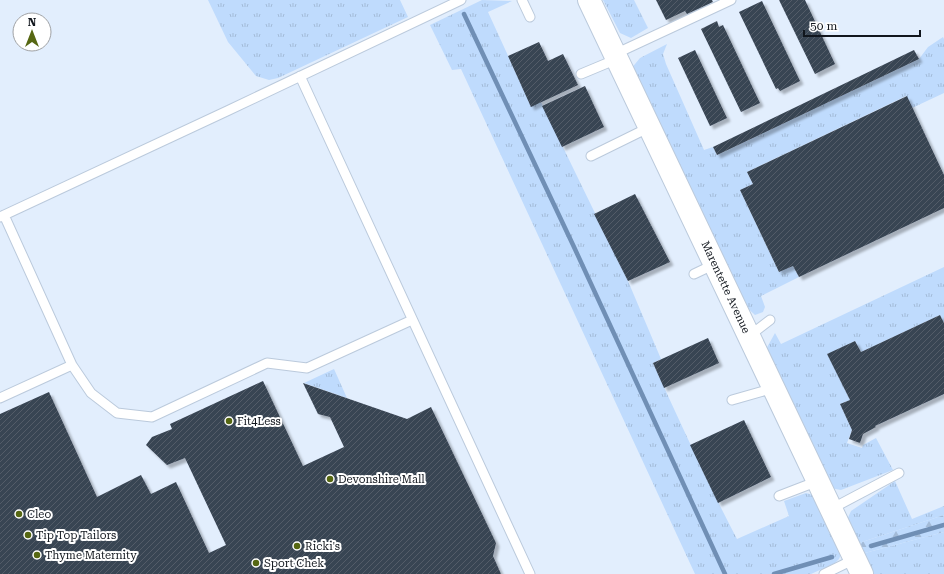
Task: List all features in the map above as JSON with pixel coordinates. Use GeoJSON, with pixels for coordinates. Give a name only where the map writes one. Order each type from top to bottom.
{"type":"FeatureCollection","features":[{"type":"Feature","properties":{"kind":"street","name":"Marentette Avenue"},"geometry":{"type":"LineString","coordinates":[[589,0],[859,567]]}},
{"type":"Feature","properties":{"kind":"lane"},"geometry":{"type":"LineString","coordinates":[[412,320],[307,368],[266,363],[152,417],[116,413],[91,393],[72,366],[2,216],[461,0]]}},
{"type":"Feature","properties":{"kind":"lane"},"geometry":{"type":"LineString","coordinates":[[522,0],[530,17]]}},
{"type":"Feature","properties":{"kind":"lane"},"geometry":{"type":"LineString","coordinates":[[581,74],[731,0]]}},
{"type":"Feature","properties":{"kind":"lane"},"geometry":{"type":"LineString","coordinates":[[300,76],[530,574]]}},
{"type":"Feature","properties":{"kind":"lane"},"geometry":{"type":"LineString","coordinates":[[591,156],[650,127]]}},
{"type":"Feature","properties":{"kind":"lane"},"geometry":{"type":"LineString","coordinates":[[694,274],[715,264]]}},
{"type":"Feature","properties":{"kind":"lane"},"geometry":{"type":"LineString","coordinates":[[749,336],[770,320]]}},
{"type":"Feature","properties":{"kind":"lane"},"geometry":{"type":"LineString","coordinates":[[0,398],[72,366]]}},
{"type":"Feature","properties":{"kind":"lane"},"geometry":{"type":"LineString","coordinates":[[732,400],[774,388]]}},
{"type":"Feature","properties":{"kind":"lane"},"geometry":{"type":"LineString","coordinates":[[831,509],[899,473]]}},
{"type":"Feature","properties":{"kind":"lane"},"geometry":{"type":"LineString","coordinates":[[779,496],[818,481]]}},
{"type":"Feature","properties":{"kind":"lane"},"geometry":{"type":"LineString","coordinates":[[824,574],[859,567]]}},
{"type":"Feature","properties":{"kind":"shaded area"},"geometry":{"type":"Polygon","coordinates":[[[0,0],[579,0],[853,574],[0,574],[0,0]]]}},
{"type":"Feature","properties":{"kind":"shaded area"},"geometry":{"type":"Polygon","coordinates":[[[596,0],[944,0],[944,574],[871,574],[596,0]]]}},
{"type":"Feature","properties":{"kind":"green space"},"geometry":{"type":"Polygon","coordinates":[[[208,0],[400,0],[408,17],[278,78],[269,80],[256,76],[228,42],[208,0]]]}},
{"type":"Feature","properties":{"kind":"green space"},"geometry":{"type":"Polygon","coordinates":[[[482,0],[512,1],[488,12],[531,106],[541,102],[628,281],[661,359],[653,363],[704,474],[737,539],[789,516],[784,501],[806,493],[816,496],[842,552],[839,559],[835,563],[811,574],[695,574],[461,69],[452,70],[430,25],[482,0]]]}},
{"type":"Feature","properties":{"kind":"green space"},"geometry":{"type":"Polygon","coordinates":[[[603,0],[634,0],[648,28],[631,38],[620,33],[603,0]]]}},
{"type":"Feature","properties":{"kind":"green space"},"geometry":{"type":"Polygon","coordinates":[[[943,37],[944,93],[912,108],[906,96],[747,172],[753,184],[740,190],[779,272],[793,266],[799,277],[761,296],[765,307],[763,312],[755,315],[742,303],[630,70],[640,58],[667,44],[663,54],[666,64],[704,150],[713,147],[717,155],[919,59],[928,47],[943,37]]]}},
{"type":"Feature","properties":{"kind":"green space"},"geometry":{"type":"Polygon","coordinates":[[[944,267],[944,323],[940,315],[861,352],[855,341],[828,354],[850,400],[840,404],[852,430],[847,443],[862,448],[863,445],[876,438],[893,470],[841,490],[830,488],[765,351],[775,333],[781,344],[944,267]]]}},
{"type":"Feature","properties":{"kind":"green space"},"geometry":{"type":"Polygon","coordinates":[[[334,369],[347,398],[304,383],[334,369]]]}},
{"type":"Feature","properties":{"kind":"green space"},"geometry":{"type":"Polygon","coordinates":[[[895,481],[912,519],[944,506],[944,515],[856,544],[846,522],[851,511],[895,481]]]}},
{"type":"Feature","properties":{"kind":"green space"},"geometry":{"type":"Polygon","coordinates":[[[944,515],[944,532],[861,554],[856,544],[944,515]]]}},
{"type":"Feature","properties":{"kind":"green space"},"geometry":{"type":"Polygon","coordinates":[[[944,532],[944,574],[871,574],[861,554],[944,532]]]}},
{"type":"Feature","properties":{"kind":"building"},"geometry":{"type":"Polygon","coordinates":[[[656,0],[712,0],[713,2],[687,14],[685,11],[666,20],[656,0]]]}},
{"type":"Feature","properties":{"kind":"building"},"geometry":{"type":"Polygon","coordinates":[[[779,0],[805,0],[835,64],[815,74],[779,0]]]}},
{"type":"Feature","properties":{"kind":"building"},"geometry":{"type":"Polygon","coordinates":[[[762,1],[800,81],[780,91],[778,88],[776,89],[739,12],[762,1]]]}},
{"type":"Feature","properties":{"kind":"building"},"geometry":{"type":"Polygon","coordinates":[[[717,21],[719,27],[723,25],[760,103],[741,112],[701,29],[717,21]]]}},
{"type":"Feature","properties":{"kind":"building"},"geometry":{"type":"Polygon","coordinates":[[[539,42],[548,61],[563,54],[578,85],[531,107],[508,56],[539,42]]]}},
{"type":"Feature","properties":{"kind":"building"},"geometry":{"type":"Polygon","coordinates":[[[695,50],[727,118],[710,126],[678,58],[695,50]]]}},
{"type":"Feature","properties":{"kind":"building"},"geometry":{"type":"Polygon","coordinates":[[[914,50],[919,59],[717,155],[713,147],[914,50]]]}},
{"type":"Feature","properties":{"kind":"building"},"geometry":{"type":"Polygon","coordinates":[[[585,86],[604,127],[562,147],[542,106],[585,86]]]}},
{"type":"Feature","properties":{"kind":"building"},"geometry":{"type":"Polygon","coordinates":[[[907,96],[944,175],[944,208],[799,277],[793,266],[779,272],[740,190],[753,184],[747,172],[907,96]]]}},
{"type":"Feature","properties":{"kind":"building"},"geometry":{"type":"Polygon","coordinates":[[[635,194],[670,262],[628,281],[594,214],[635,194]]]}},
{"type":"Feature","properties":{"kind":"building"},"geometry":{"type":"Polygon","coordinates":[[[940,315],[944,323],[944,394],[875,426],[876,427],[863,434],[860,443],[849,439],[852,430],[840,404],[850,400],[827,354],[855,341],[861,352],[940,315]]]}},
{"type":"Feature","properties":{"kind":"building"},"geometry":{"type":"Polygon","coordinates":[[[708,338],[719,363],[664,388],[653,363],[708,338]]]}},
{"type":"Feature","properties":{"kind":"building","name":"Devonshire Mall"},"geometry":{"type":"Polygon","coordinates":[[[263,381],[303,466],[344,447],[330,417],[318,414],[303,383],[407,419],[431,407],[496,543],[493,556],[501,574],[0,574],[0,414],[49,392],[97,497],[141,475],[151,494],[176,482],[209,553],[226,545],[185,458],[167,465],[146,445],[152,437],[172,429],[170,424],[263,381]]]}},
{"type":"Feature","properties":{"kind":"building"},"geometry":{"type":"Polygon","coordinates":[[[744,420],[771,477],[718,503],[690,445],[744,420]]]}},
{"type":"Feature","properties":{"kind":"waterway"},"geometry":{"type":"LineString","coordinates":[[464,14],[574,247],[725,574]]}},
{"type":"Feature","properties":{"kind":"waterway"},"geometry":{"type":"LineString","coordinates":[[871,546],[944,525]]}},
{"type":"Feature","properties":{"kind":"waterway"},"geometry":{"type":"LineString","coordinates":[[774,574],[832,557]]}},
{"type":"Feature","properties":{"kind":"place","name":"Fit4Less"},"geometry":{"type":"Point","coordinates":[229,421]}},
{"type":"Feature","properties":{"kind":"place","name":"Devonshire Mall"},"geometry":{"type":"Point","coordinates":[330,479]}},
{"type":"Feature","properties":{"kind":"place","name":"Cleo"},"geometry":{"type":"Point","coordinates":[19,514]}},
{"type":"Feature","properties":{"kind":"place","name":"Tip Top Tailors"},"geometry":{"type":"Point","coordinates":[28,535]}},
{"type":"Feature","properties":{"kind":"place","name":"Ricki's"},"geometry":{"type":"Point","coordinates":[297,546]}},
{"type":"Feature","properties":{"kind":"place","name":"Thyme Maternity"},"geometry":{"type":"Point","coordinates":[37,555]}},
{"type":"Feature","properties":{"kind":"place","name":"Sport Chek"},"geometry":{"type":"Point","coordinates":[256,563]}}]}
